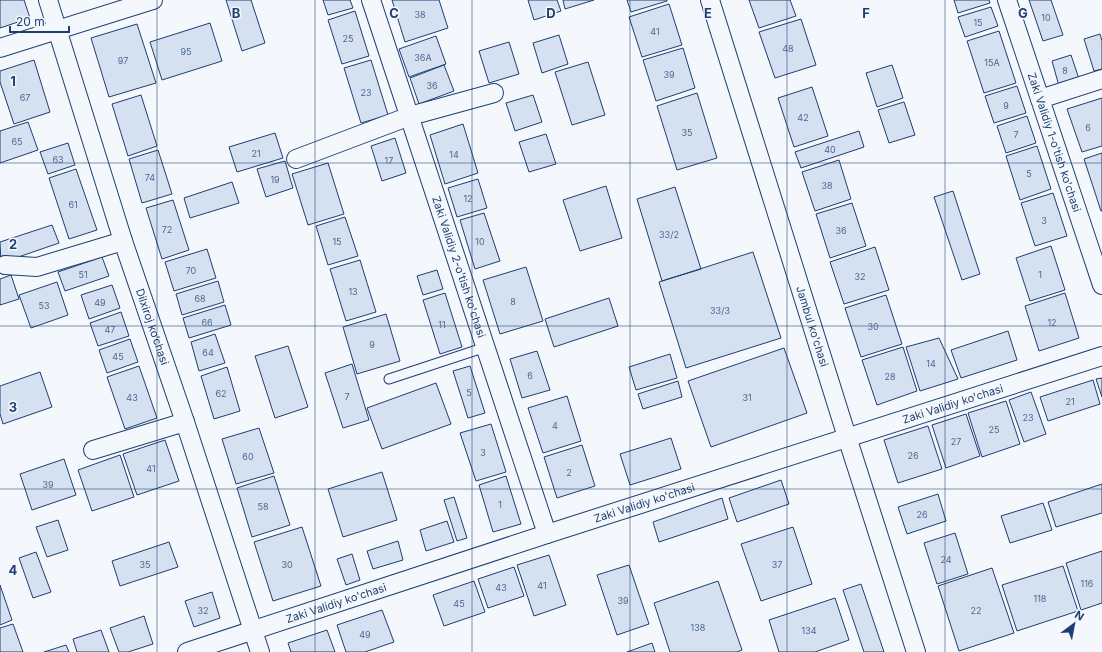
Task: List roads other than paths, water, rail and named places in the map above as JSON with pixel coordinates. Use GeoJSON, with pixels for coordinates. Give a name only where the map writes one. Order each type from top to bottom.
{"type":"FeatureCollection","features":[{"type":"Feature","properties":{"kind":"street","name":"Dilxiroj ko‘chasi"},"geometry":{"type":"LineString","coordinates":[[48,0],[123,241],[185,422],[260,652]]}},
{"type":"Feature","properties":{"kind":"street"},"geometry":{"type":"LineString","coordinates":[[0,48],[153,0]]}},
{"type":"Feature","properties":{"kind":"street","name":"Zaki Validiy 2-o'tish ko'chasi"},"geometry":{"type":"LineString","coordinates":[[371,0],[547,534]]}},
{"type":"Feature","properties":{"kind":"street","name":"Jambul ko'chasi"},"geometry":{"type":"LineString","coordinates":[[710,0],[916,652]]}},
{"type":"Feature","properties":{"kind":"street","name":"Zaki Validiy 1-o'tish ko'chasi"},"geometry":{"type":"LineString","coordinates":[[1007,0],[1102,286]]}},
{"type":"Feature","properties":{"kind":"street"},"geometry":{"type":"LineString","coordinates":[[1040,99],[1102,79]]}},
{"type":"Feature","properties":{"kind":"street"},"geometry":{"type":"LineString","coordinates":[[296,159],[410,116],[494,93]]}},
{"type":"Feature","properties":{"kind":"street"},"geometry":{"type":"LineString","coordinates":[[5,265],[37,267],[123,241]]}},
{"type":"Feature","properties":{"kind":"street","name":"Zaki Validiy ko'chasi"},"geometry":{"type":"LineString","coordinates":[[187,652],[547,534],[1102,356]]}},
{"type":"Feature","properties":{"kind":"street"},"geometry":{"type":"LineString","coordinates":[[93,450],[185,422]]}},
{"type":"Feature","properties":{"kind":"lane"},"geometry":{"type":"LineString","coordinates":[[389,379],[486,347]]}}]}
